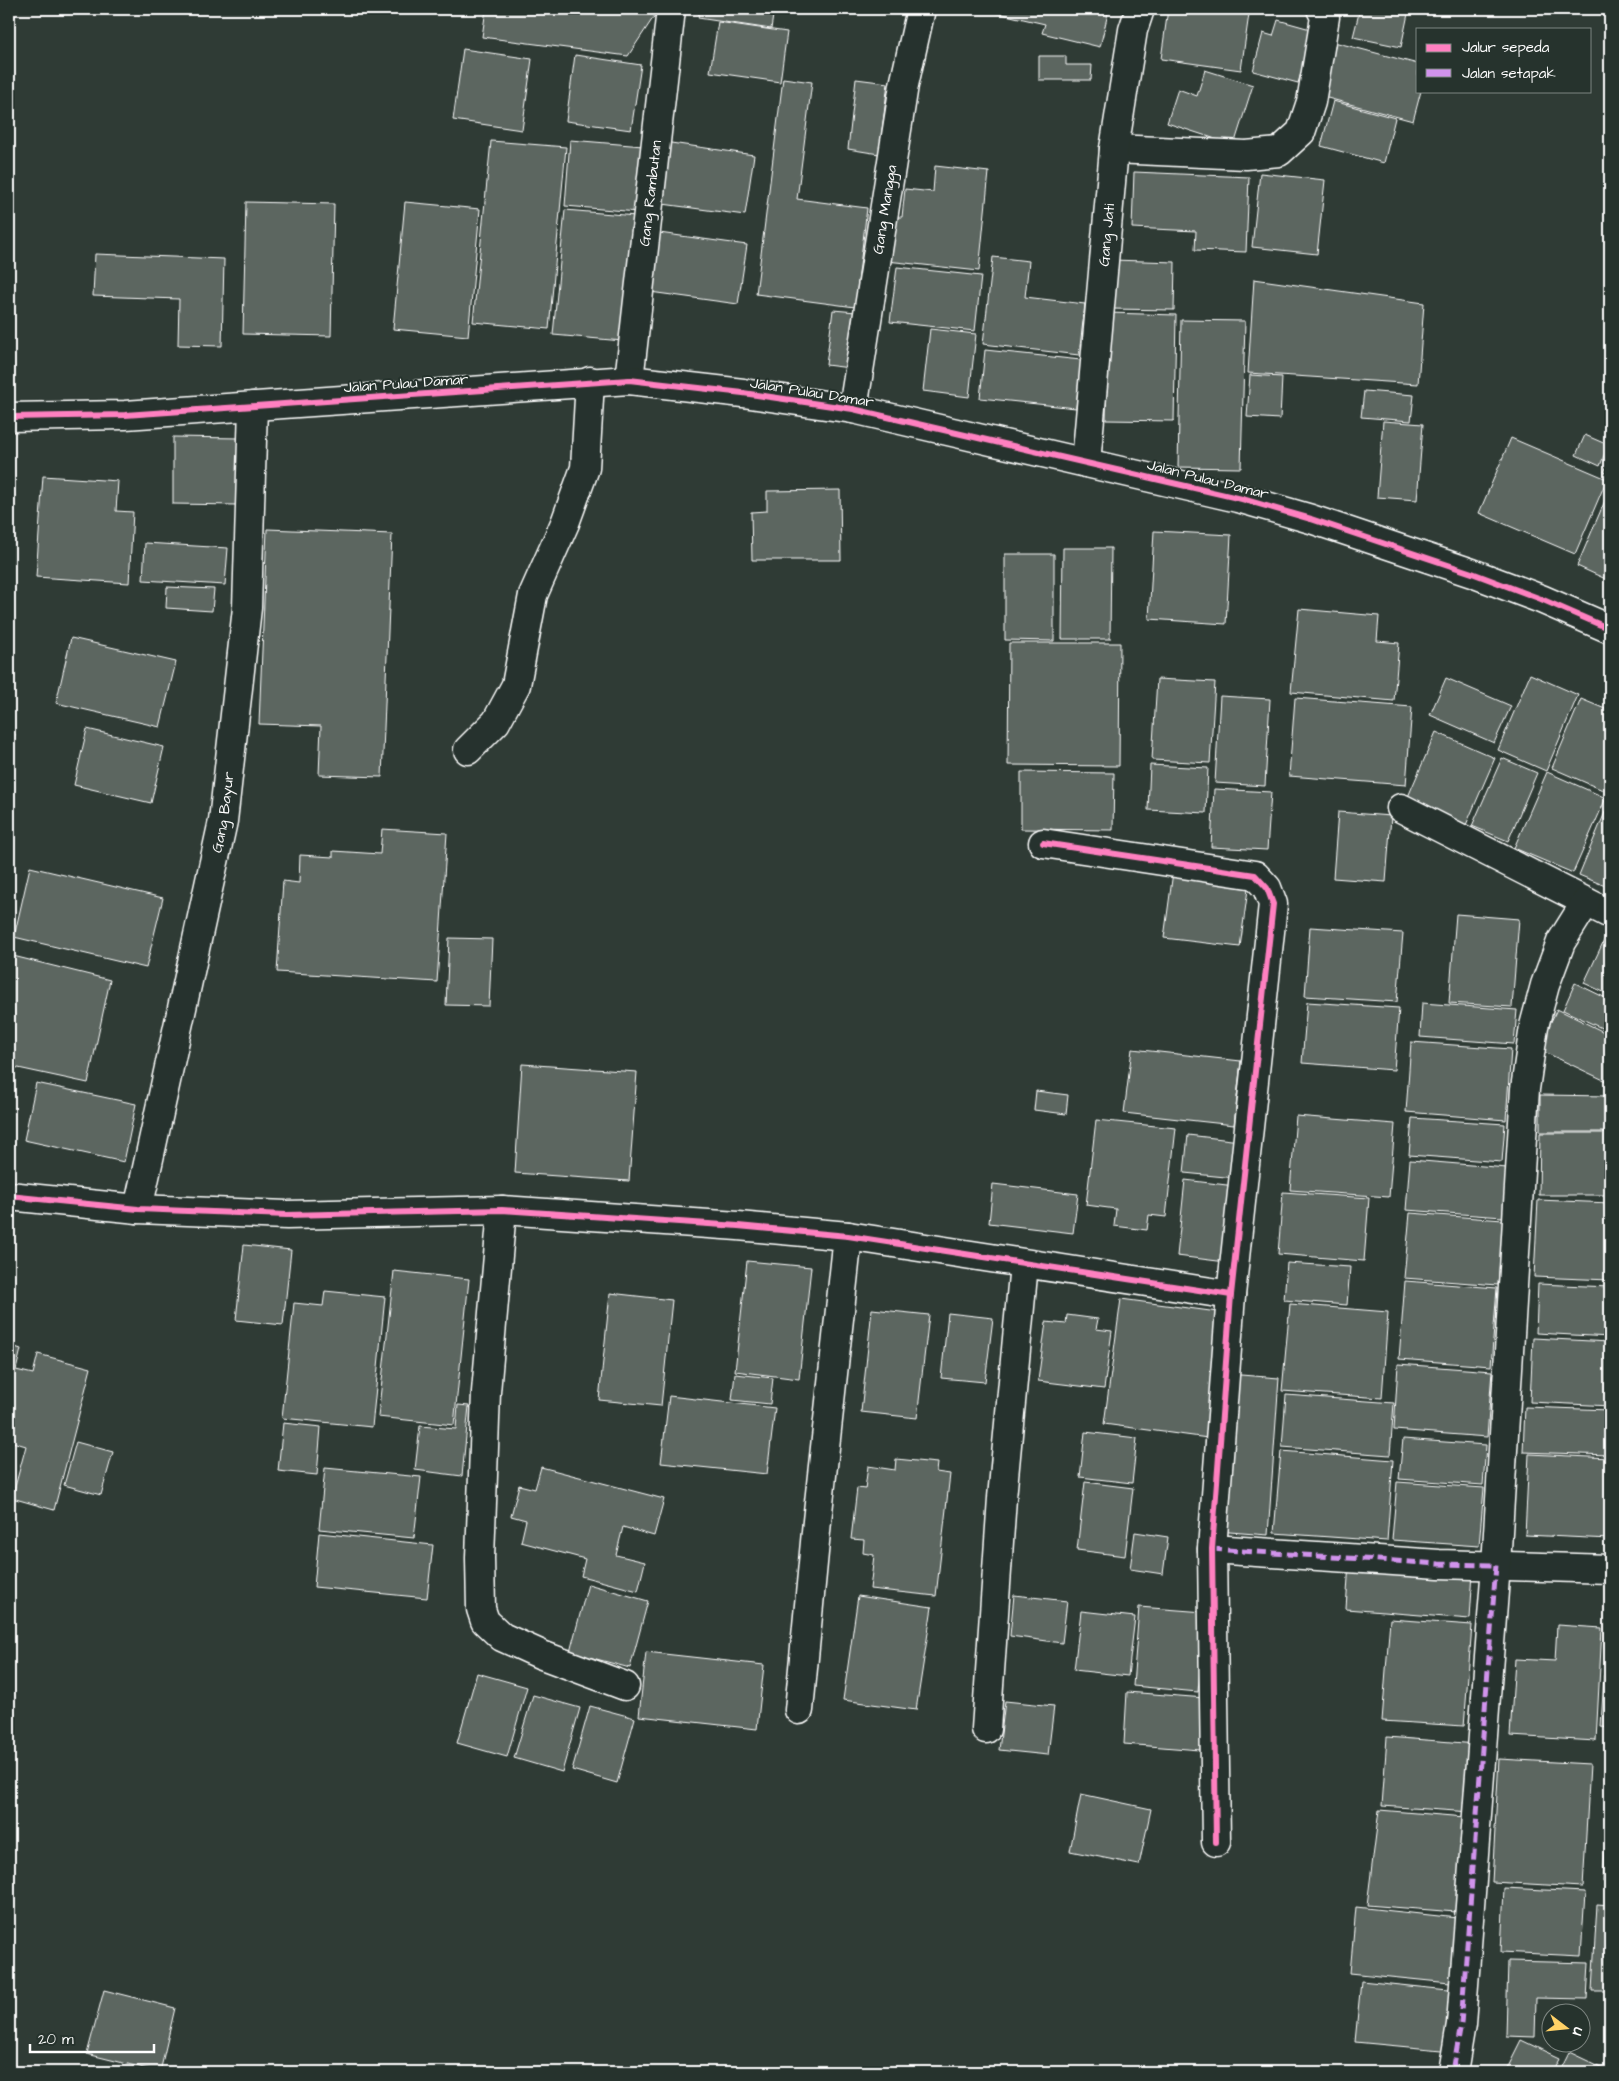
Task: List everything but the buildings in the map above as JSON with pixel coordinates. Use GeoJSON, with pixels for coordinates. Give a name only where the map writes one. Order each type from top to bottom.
{"type":"FeatureCollection","features":[{"type":"Feature","properties":{"kind":"street","name":"Gang Rambutan"},"geometry":{"type":"LineString","coordinates":[[629,380],[672,9]]}},
{"type":"Feature","properties":{"kind":"street","name":"Gang Mangga"},"geometry":{"type":"LineString","coordinates":[[853,409],[904,85],[920,9]]}},
{"type":"Feature","properties":{"kind":"street","name":"Gang Jati"},"geometry":{"type":"LineString","coordinates":[[1086,463],[1114,149],[1134,30],[1140,9]]}},
{"type":"Feature","properties":{"kind":"street"},"geometry":{"type":"LineString","coordinates":[[1114,149],[1246,155],[1279,152],[1301,132],[1311,102],[1325,17],[1321,9]]}},
{"type":"Feature","properties":{"kind":"street","name":"Jalan Pulau Damar"},"geometry":{"type":"LineString","coordinates":[[9,417],[125,415],[590,381],[629,380],[743,393],[853,409],[1242,499],[1311,519],[1472,573],[1541,599],[1610,629]]}},
{"type":"Feature","properties":{"kind":"street"},"geometry":{"type":"LineString","coordinates":[[468,750],[496,722],[516,685],[534,595],[565,523],[585,468],[590,381]]}},
{"type":"Feature","properties":{"kind":"street","name":"Gang Bayur"},"geometry":{"type":"LineString","coordinates":[[138,1209],[223,821],[247,608],[253,406]]}},
{"type":"Feature","properties":{"kind":"street"},"geometry":{"type":"LineString","coordinates":[[1401,808],[1598,908],[1561,942],[1534,1026],[1525,1089],[1496,1565],[1461,2024],[1453,2072]]}},
{"type":"Feature","properties":{"kind":"street"},"geometry":{"type":"LineString","coordinates":[[1043,843],[1255,875],[1267,888],[1273,904],[1231,1295],[1212,1549],[1216,1842]]}},
{"type":"Feature","properties":{"kind":"street"},"geometry":{"type":"LineString","coordinates":[[9,1196],[138,1209],[287,1215],[502,1210],[738,1226],[848,1236],[1231,1295]]}},
{"type":"Feature","properties":{"kind":"street"},"geometry":{"type":"LineString","coordinates":[[502,1210],[486,1392],[480,1558],[481,1609],[485,1621],[502,1637],[542,1655],[625,1686]]}},
{"type":"Feature","properties":{"kind":"street"},"geometry":{"type":"LineString","coordinates":[[799,1710],[817,1521],[848,1236]]}},
{"type":"Feature","properties":{"kind":"street"},"geometry":{"type":"LineString","coordinates":[[986,1729],[1002,1498],[1024,1264]]}},
{"type":"Feature","properties":{"kind":"street"},"geometry":{"type":"LineString","coordinates":[[1212,1549],[1439,1564],[1610,1569]]}},
{"type":"Feature","properties":{"kind":"marked path"},"geometry":{"type":"LineString","coordinates":[[1212,1549],[1439,1564],[1496,1565],[1461,2024],[1453,2072]]}},
{"type":"Feature","properties":{"kind":"cycle path"},"geometry":{"type":"LineString","coordinates":[[9,417],[125,415],[629,380],[743,393],[853,409],[1242,499],[1311,519],[1472,573],[1541,599],[1610,629]]}},
{"type":"Feature","properties":{"kind":"cycle path"},"geometry":{"type":"LineString","coordinates":[[1043,843],[1255,875],[1267,888],[1273,904],[1231,1295],[1212,1549],[1216,1842]]}},
{"type":"Feature","properties":{"kind":"cycle path"},"geometry":{"type":"LineString","coordinates":[[9,1196],[138,1209],[287,1215],[502,1210],[738,1226],[848,1236],[1231,1295]]}}]}
